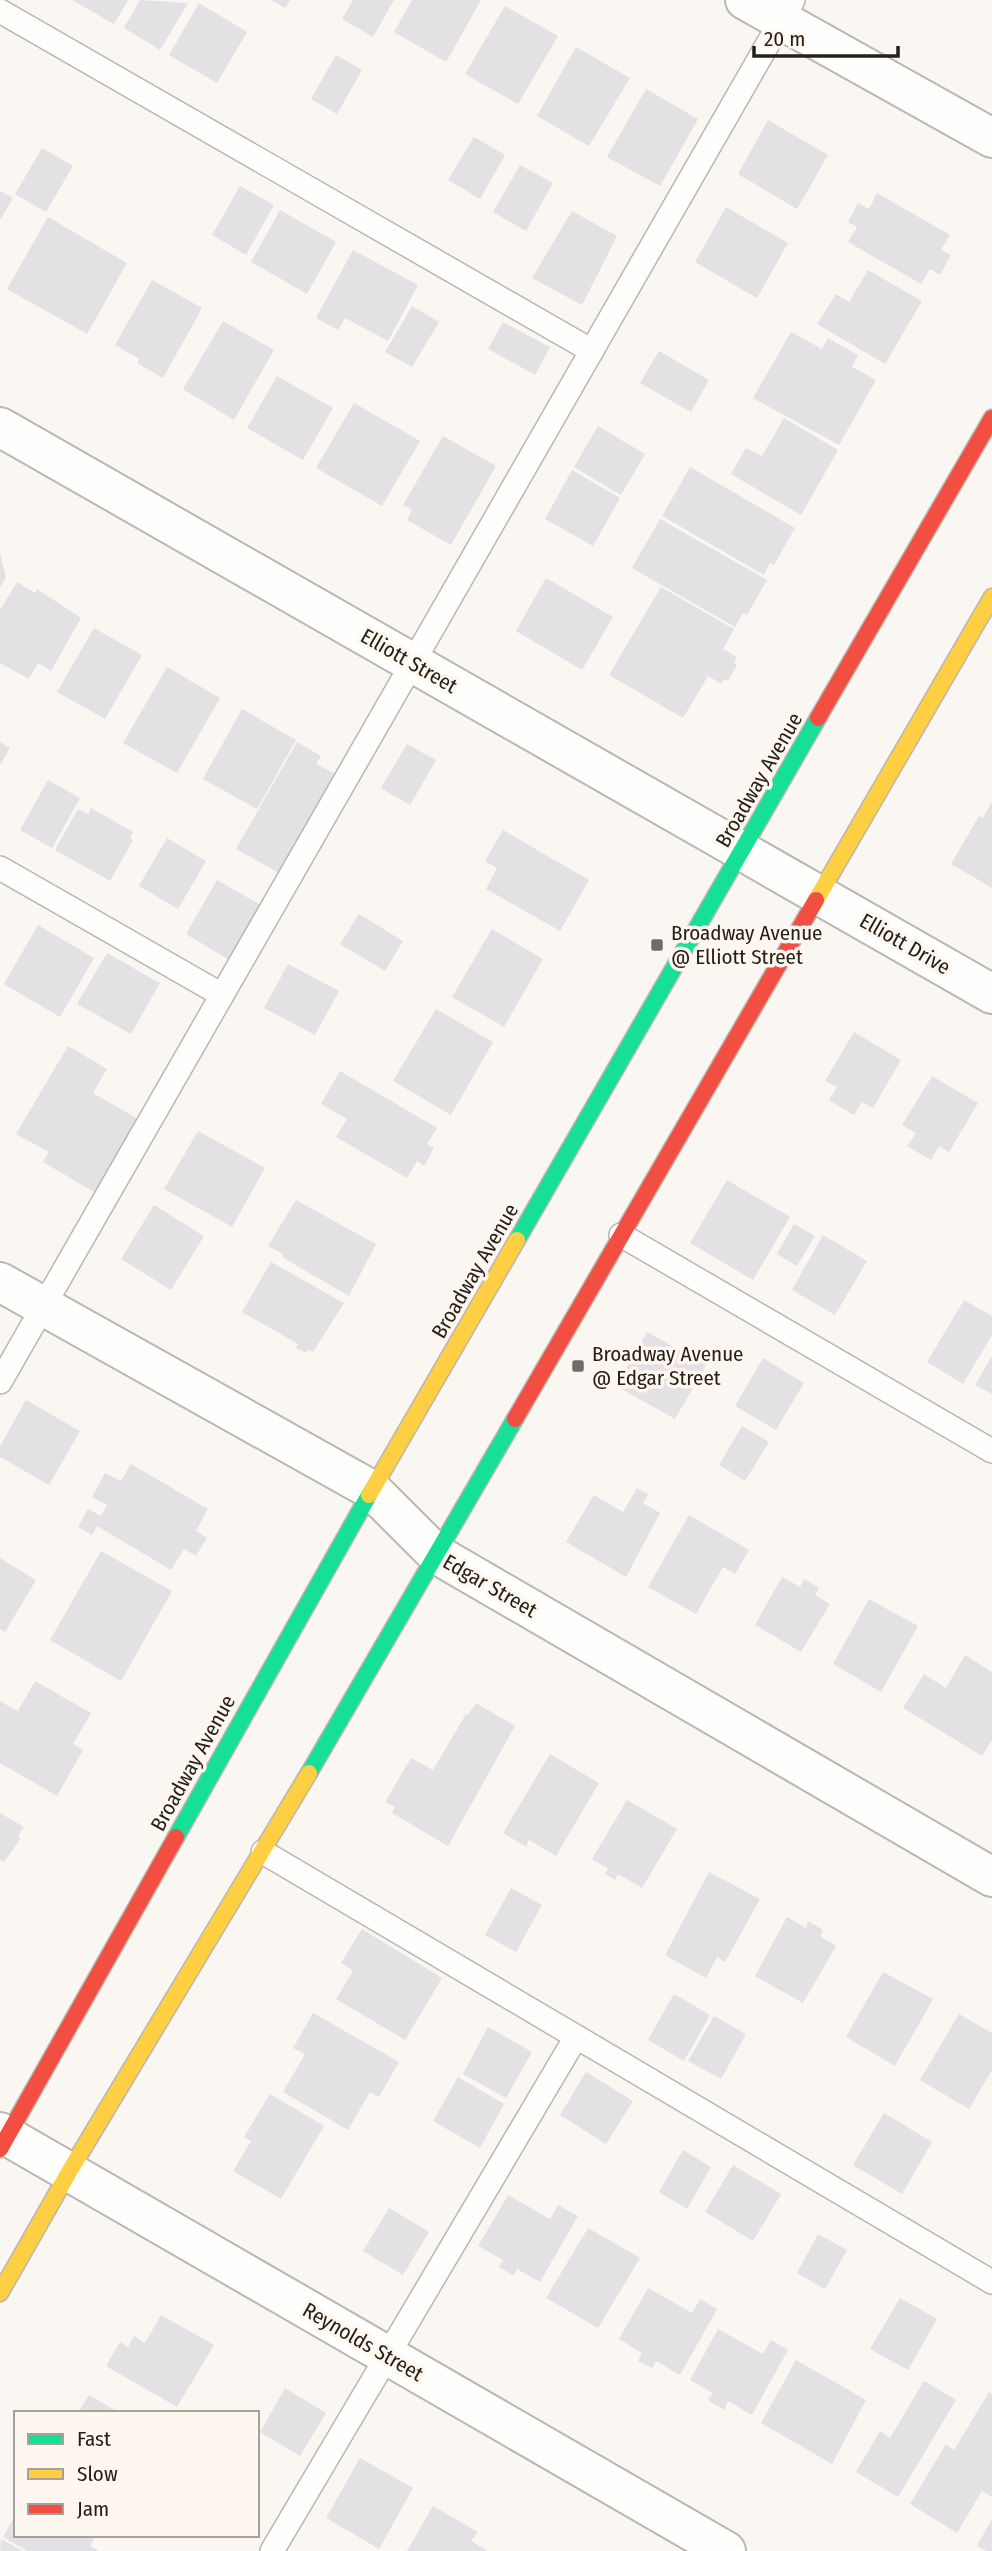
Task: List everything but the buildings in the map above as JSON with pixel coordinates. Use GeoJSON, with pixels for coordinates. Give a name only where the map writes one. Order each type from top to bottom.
{"type":"FeatureCollection","features":[{"type":"Feature","properties":{"kind":"street"},"geometry":{"type":"LineString","coordinates":[[744,0],[787,10],[992,138]]}},
{"type":"Feature","properties":{"kind":"street","name":"Broadway Avenue"},"geometry":{"type":"LineString","coordinates":[[2,2139],[372,1490],[992,418]]}},
{"type":"Feature","properties":{"kind":"street","name":"Elliott Street"},"geometry":{"type":"LineString","coordinates":[[0,427],[819,894]]}},
{"type":"Feature","properties":{"kind":"street"},"geometry":{"type":"LineString","coordinates":[[0,2293],[69,2172],[263,1852],[992,597]]}},
{"type":"Feature","properties":{"kind":"street","name":"Elliott Drive"},"geometry":{"type":"LineString","coordinates":[[819,894],[992,994]]}},
{"type":"Feature","properties":{"kind":"street","name":"Edgar Street"},"geometry":{"type":"LineString","coordinates":[[0,1282],[372,1490],[436,1555],[992,1877]]}},
{"type":"Feature","properties":{"kind":"street","name":"Reynolds Street"},"geometry":{"type":"LineString","coordinates":[[2,2139],[69,2172],[726,2551]]}},
{"type":"Feature","properties":{"kind":"lane"},"geometry":{"type":"LineString","coordinates":[[0,1382],[787,10]]}},
{"type":"Feature","properties":{"kind":"lane"},"geometry":{"type":"LineString","coordinates":[[0,11],[592,351]]}},
{"type":"Feature","properties":{"kind":"lane"},"geometry":{"type":"LineString","coordinates":[[0,868],[222,995]]}},
{"type":"Feature","properties":{"kind":"lane"},"geometry":{"type":"LineString","coordinates":[[621,1235],[992,1451]]}},
{"type":"Feature","properties":{"kind":"lane"},"geometry":{"type":"LineString","coordinates":[[263,1852],[992,2282]]}},
{"type":"Feature","properties":{"kind":"lane"},"geometry":{"type":"LineString","coordinates":[[272,2551],[576,2038]]}},
{"type":"Feature","properties":{"kind":"traffic: fast"},"geometry":{"type":"LineString","coordinates":[[517,1240],[818,718]]}},
{"type":"Feature","properties":{"kind":"traffic: fast"},"geometry":{"type":"LineString","coordinates":[[309,1773],[515,1419]]}},
{"type":"Feature","properties":{"kind":"traffic: fast"},"geometry":{"type":"LineString","coordinates":[[176,1837],[369,1495]]}},
{"type":"Feature","properties":{"kind":"traffic: slow"},"geometry":{"type":"LineString","coordinates":[[816,900],[992,597]]}},
{"type":"Feature","properties":{"kind":"traffic: slow"},"geometry":{"type":"LineString","coordinates":[[369,1495],[517,1240]]}},
{"type":"Feature","properties":{"kind":"traffic: slow"},"geometry":{"type":"LineString","coordinates":[[0,2293],[69,2172],[309,1773]]}},
{"type":"Feature","properties":{"kind":"traffic: jam"},"geometry":{"type":"LineString","coordinates":[[818,718],[992,418]]}},
{"type":"Feature","properties":{"kind":"traffic: jam"},"geometry":{"type":"LineString","coordinates":[[515,1419],[816,900]]}},
{"type":"Feature","properties":{"kind":"traffic: jam"},"geometry":{"type":"LineString","coordinates":[[0,2149],[176,1837]]}},
{"type":"Feature","properties":{"kind":"place","name":"Broadway Avenue @ Elliott Street"},"geometry":{"type":"Point","coordinates":[657,945]}},
{"type":"Feature","properties":{"kind":"place","name":"Broadway Avenue @ Edgar Street"},"geometry":{"type":"Point","coordinates":[578,1366]}}]}
